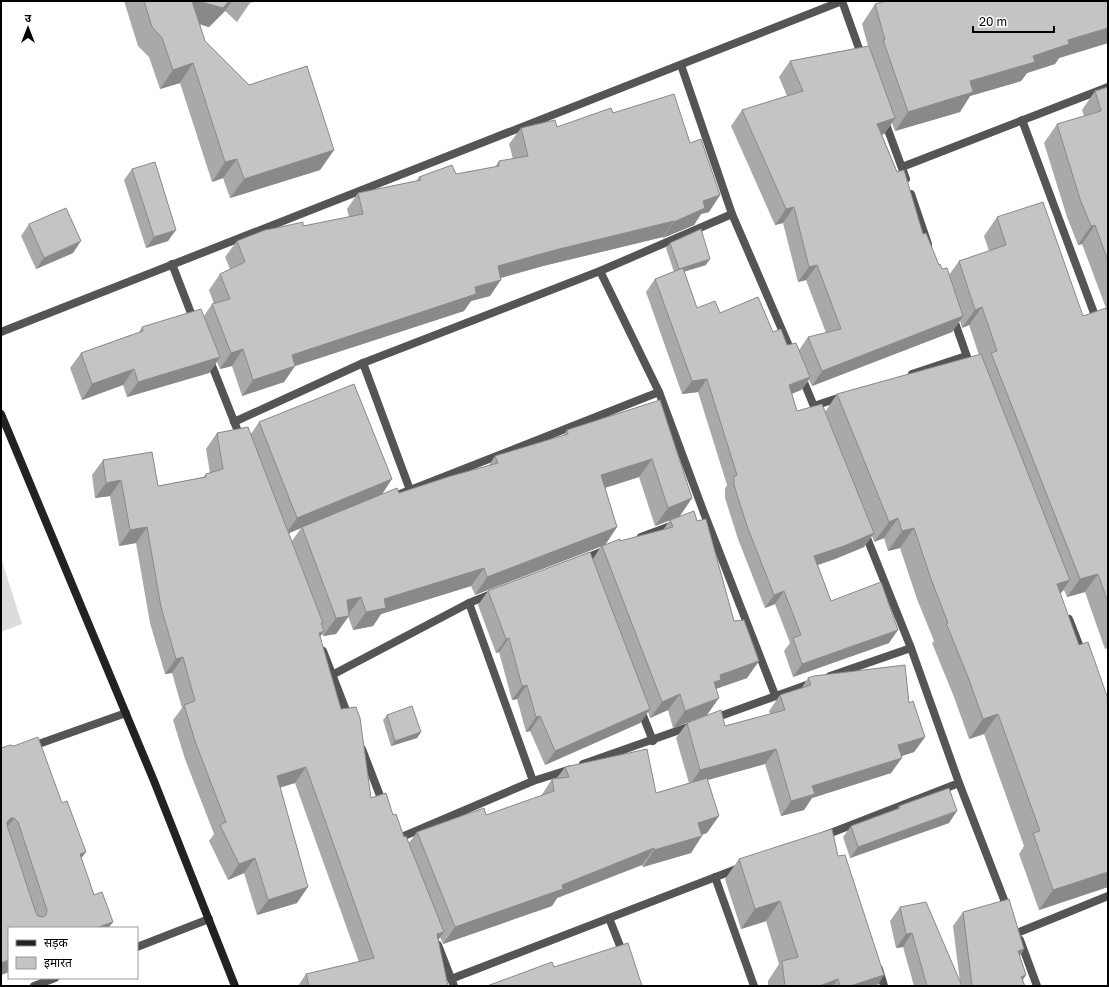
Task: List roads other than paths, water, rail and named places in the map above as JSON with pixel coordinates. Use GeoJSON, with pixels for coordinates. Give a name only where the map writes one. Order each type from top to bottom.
{"type":"FeatureCollection","features":[{"type":"Feature","properties":{"kind":"street"},"geometry":{"type":"LineString","coordinates":[[1,332],[842,1],[865,66]]}},
{"type":"Feature","properties":{"kind":"street"},"geometry":{"type":"LineString","coordinates":[[681,65],[732,214],[820,421]]}},
{"type":"Feature","properties":{"kind":"street"},"geometry":{"type":"LineString","coordinates":[[902,167],[1108,87]]}},
{"type":"Feature","properties":{"kind":"street"},"geometry":{"type":"LineString","coordinates":[[881,110],[930,250]]}},
{"type":"Feature","properties":{"kind":"street"},"geometry":{"type":"LineString","coordinates":[[1022,120],[1100,328]]}},
{"type":"Feature","properties":{"kind":"street"},"geometry":{"type":"LineString","coordinates":[[234,422],[363,364],[600,271],[732,214]]}},
{"type":"Feature","properties":{"kind":"street"},"geometry":{"type":"LineString","coordinates":[[172,264],[197,329]]}},
{"type":"Feature","properties":{"kind":"street"},"geometry":{"type":"LineString","coordinates":[[600,271],[659,392],[700,514],[775,695]]}},
{"type":"Feature","properties":{"kind":"street"},"geometry":{"type":"LineString","coordinates":[[951,311],[975,378]]}},
{"type":"Feature","properties":{"kind":"street"},"geometry":{"type":"LineString","coordinates":[[206,350],[245,450]]}},
{"type":"Feature","properties":{"kind":"street"},"geometry":{"type":"LineString","coordinates":[[901,377],[966,356]]}},
{"type":"Feature","properties":{"kind":"street"},"geometry":{"type":"LineString","coordinates":[[363,364],[410,490]]}},
{"type":"Feature","properties":{"kind":"street"},"geometry":{"type":"LineString","coordinates":[[396,496],[659,392]]}},
{"type":"Feature","properties":{"kind":"street"},"geometry":{"type":"LineString","coordinates":[[814,406],[850,394]]}},
{"type":"Feature","properties":{"kind":"street"},"geometry":{"type":"LineString","coordinates":[[1,414],[154,781],[235,986]]}},
{"type":"Feature","properties":{"kind":"street"},"geometry":{"type":"LineString","coordinates":[[633,540],[682,521]]}},
{"type":"Feature","properties":{"kind":"street"},"geometry":{"type":"LineString","coordinates":[[861,523],[911,648],[959,783],[1037,986]]}},
{"type":"Feature","properties":{"kind":"street"},"geometry":{"type":"LineString","coordinates":[[582,563],[612,548]]}},
{"type":"Feature","properties":{"kind":"street"},"geometry":{"type":"LineString","coordinates":[[332,675],[469,603],[505,589]]}},
{"type":"Feature","properties":{"kind":"street"},"geometry":{"type":"LineString","coordinates":[[469,603],[533,781]]}},
{"type":"Feature","properties":{"kind":"street"},"geometry":{"type":"LineString","coordinates":[[1065,608],[1085,660]]}},
{"type":"Feature","properties":{"kind":"street"},"geometry":{"type":"LineString","coordinates":[[321,646],[353,727]]}},
{"type":"Feature","properties":{"kind":"street"},"geometry":{"type":"LineString","coordinates":[[397,839],[533,781],[653,741],[775,695],[911,648]]}},
{"type":"Feature","properties":{"kind":"street"},"geometry":{"type":"LineString","coordinates":[[636,697],[653,741]]}},
{"type":"Feature","properties":{"kind":"street"},"geometry":{"type":"LineString","coordinates":[[23,749],[126,713]]}},
{"type":"Feature","properties":{"kind":"street"},"geometry":{"type":"LineString","coordinates":[[359,742],[388,816]]}},
{"type":"Feature","properties":{"kind":"street"},"geometry":{"type":"LineString","coordinates":[[816,838],[831,837],[959,783]]}},
{"type":"Feature","properties":{"kind":"street"},"geometry":{"type":"LineString","coordinates":[[434,934],[452,982],[609,918],[744,866]]}},
{"type":"Feature","properties":{"kind":"street"},"geometry":{"type":"LineString","coordinates":[[716,877],[754,986]]}},
{"type":"Feature","properties":{"kind":"street"},"geometry":{"type":"LineString","coordinates":[[1015,926],[1108,896]]}},
{"type":"Feature","properties":{"kind":"street"},"geometry":{"type":"LineString","coordinates":[[609,918],[628,966]]}},
{"type":"Feature","properties":{"kind":"street"},"geometry":{"type":"LineString","coordinates":[[138,947],[209,919]]}},
{"type":"Feature","properties":{"kind":"street"},"geometry":{"type":"LineString","coordinates":[[877,964],[884,986]]}},
{"type":"Feature","properties":{"kind":"street"},"geometry":{"type":"LineString","coordinates":[[34,986],[46,980]]}}]}
